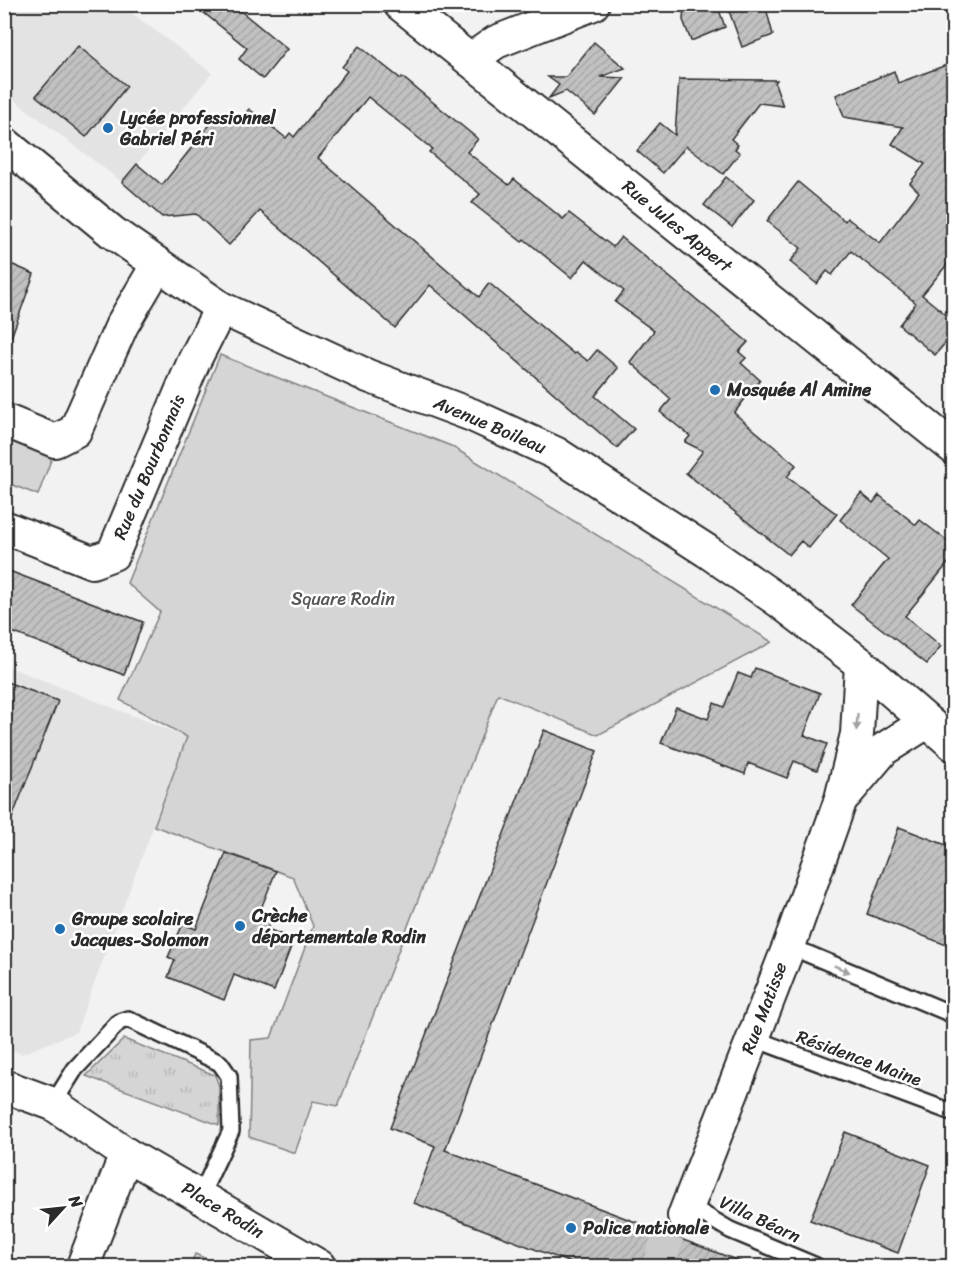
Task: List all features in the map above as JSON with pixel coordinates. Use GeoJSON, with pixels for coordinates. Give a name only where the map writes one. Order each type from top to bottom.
{"type":"FeatureCollection","features":[{"type":"Feature","properties":{"kind":"street","name":"Rue Jules Appert"},"geometry":{"type":"LineString","coordinates":[[400,4],[954,448]]}},
{"type":"Feature","properties":{"kind":"street"},"geometry":{"type":"LineString","coordinates":[[470,60],[496,42],[593,4]]}},
{"type":"Feature","properties":{"kind":"street","name":"Avenue Boileau"},"geometry":{"type":"LineString","coordinates":[[4,143],[112,232],[220,308],[368,376],[472,415],[555,453],[707,551],[861,664],[954,745]]}},
{"type":"Feature","properties":{"kind":"street"},"geometry":{"type":"LineString","coordinates":[[4,420],[55,441],[75,431],[122,325],[158,264]]}},
{"type":"Feature","properties":{"kind":"street","name":"Rue du Bourbonnais"},"geometry":{"type":"LineString","coordinates":[[4,527],[92,562],[113,554],[194,361],[220,308]]}},
{"type":"Feature","properties":{"kind":"street","name":"Rue Matisse"},"geometry":{"type":"LineString","coordinates":[[686,1211],[789,946],[841,799],[857,734],[861,664]]}},
{"type":"Feature","properties":{"kind":"street"},"geometry":{"type":"LineString","coordinates":[[841,799],[884,749],[927,722]]}},
{"type":"Feature","properties":{"kind":"street","name":"Place Rodin"},"geometry":{"type":"LineString","coordinates":[[4,1086],[53,1104],[126,1154],[319,1266]]}},
{"type":"Feature","properties":{"kind":"street"},"geometry":{"type":"LineString","coordinates":[[83,1266],[126,1154]]}},
{"type":"Feature","properties":{"kind":"lane"},"geometry":{"type":"LineString","coordinates":[[789,946],[954,1015]]}},
{"type":"Feature","properties":{"kind":"lane"},"geometry":{"type":"LineString","coordinates":[[53,1104],[75,1070],[119,1022],[128,1019],[220,1063],[229,1076],[231,1131],[200,1197]]}},
{"type":"Feature","properties":{"kind":"lane","name":"Résidence Maine"},"geometry":{"type":"LineString","coordinates":[[752,1038],[954,1113]]}},
{"type":"Feature","properties":{"kind":"lane","name":"Villa Béarn"},"geometry":{"type":"LineString","coordinates":[[686,1211],[816,1266]]}},
{"type":"Feature","properties":{"kind":"shaded area","name":"Lycée professionnel Gabriel Péri"},"geometry":{"type":"Polygon","coordinates":[[[4,5],[121,5],[212,73],[122,182],[5,93],[4,5]]]}},
{"type":"Feature","properties":{"kind":"shaded area","name":"Groupe scolaire Jacques-Solomon"},"geometry":{"type":"Polygon","coordinates":[[[4,665],[187,737],[76,1032],[22,1054],[4,1047],[4,665]]]}},
{"type":"Feature","properties":{"kind":"green space","name":"Square Rodin"},"geometry":{"type":"Polygon","coordinates":[[[220,355],[451,446],[772,642],[598,735],[498,694],[338,1106],[313,1101],[295,1153],[249,1137],[251,1040],[271,1038],[313,926],[293,877],[154,826],[187,737],[120,700],[160,612],[127,583],[220,355]]]}},
{"type":"Feature","properties":{"kind":"green space"},"geometry":{"type":"Polygon","coordinates":[[[4,433],[54,452],[38,495],[5,482],[4,433]]]}},
{"type":"Feature","properties":{"kind":"green space"},"geometry":{"type":"Polygon","coordinates":[[[124,1039],[215,1075],[219,1086],[219,1125],[86,1076],[124,1039]]]}},
{"type":"Feature","properties":{"kind":"green space"},"geometry":{"type":"Polygon","coordinates":[[[195,1254],[223,1266],[190,1266],[195,1254]]]}},
{"type":"Feature","properties":{"kind":"building"},"geometry":{"type":"Polygon","coordinates":[[[193,4],[232,4],[287,49],[263,79],[239,59],[247,48],[193,4]]]}},
{"type":"Feature","properties":{"kind":"building"},"geometry":{"type":"Polygon","coordinates":[[[684,4],[717,4],[725,27],[691,41],[683,20],[684,4]]]}},
{"type":"Feature","properties":{"kind":"building"},"geometry":{"type":"Polygon","coordinates":[[[747,4],[765,4],[773,35],[742,47],[729,11],[747,4]]]}},
{"type":"Feature","properties":{"kind":"building"},"geometry":{"type":"Polygon","coordinates":[[[594,42],[625,68],[600,77],[625,78],[595,115],[566,91],[549,98],[559,85],[548,77],[566,77],[594,42]]]}},
{"type":"Feature","properties":{"kind":"building"},"geometry":{"type":"Polygon","coordinates":[[[78,46],[127,86],[86,137],[36,96],[78,46]]]}},
{"type":"Feature","properties":{"kind":"building"},"geometry":{"type":"Polygon","coordinates":[[[359,46],[401,79],[402,77],[478,139],[467,152],[509,185],[514,179],[563,219],[569,213],[613,247],[621,237],[748,342],[739,352],[746,358],[741,363],[760,380],[734,413],[796,465],[787,477],[837,514],[809,548],[801,541],[789,555],[686,473],[703,451],[685,442],[690,436],[660,412],[671,399],[630,362],[654,331],[615,302],[624,291],[586,260],[572,278],[524,239],[522,242],[472,203],[480,194],[429,152],[432,149],[368,97],[318,158],[479,297],[489,283],[574,354],[576,352],[588,361],[597,350],[618,368],[595,396],[634,429],[617,448],[430,285],[395,328],[260,211],[229,245],[196,214],[162,217],[122,182],[137,164],[162,185],[220,112],[237,124],[249,109],[286,138],[290,133],[294,137],[347,71],[342,67],[359,46]]]}},
{"type":"Feature","properties":{"kind":"building"},"geometry":{"type":"Polygon","coordinates":[[[949,64],[954,81],[954,256],[922,295],[954,321],[954,333],[935,355],[899,325],[916,303],[851,251],[832,275],[827,271],[817,284],[790,262],[801,248],[767,221],[798,182],[845,221],[847,218],[880,243],[919,192],[910,183],[925,164],[892,144],[903,127],[844,117],[836,95],[894,71],[898,83],[949,64]]]}},
{"type":"Feature","properties":{"kind":"building"},"geometry":{"type":"Polygon","coordinates":[[[679,79],[777,80],[775,83],[783,106],[759,103],[731,139],[738,145],[735,149],[740,153],[723,174],[686,146],[663,173],[637,151],[660,123],[675,135],[679,79]]]}},
{"type":"Feature","properties":{"kind":"building"},"geometry":{"type":"Polygon","coordinates":[[[726,177],[754,200],[732,227],[704,205],[726,177]]]}},
{"type":"Feature","properties":{"kind":"building"},"geometry":{"type":"Polygon","coordinates":[[[4,261],[34,274],[8,346],[4,346],[4,261]]]}},
{"type":"Feature","properties":{"kind":"building"},"geometry":{"type":"Polygon","coordinates":[[[861,493],[873,503],[879,495],[916,525],[920,520],[954,546],[954,556],[905,616],[941,646],[927,664],[851,605],[888,559],[840,520],[861,493]]]}},
{"type":"Feature","properties":{"kind":"building"},"geometry":{"type":"Polygon","coordinates":[[[4,569],[143,622],[124,675],[4,629],[4,569]]]}},
{"type":"Feature","properties":{"kind":"building"},"geometry":{"type":"Polygon","coordinates":[[[755,668],[820,693],[804,735],[827,744],[817,770],[794,761],[787,778],[748,763],[745,774],[661,743],[676,707],[708,719],[714,703],[724,707],[738,673],[751,678],[755,668]]]}},
{"type":"Feature","properties":{"kind":"building"},"geometry":{"type":"Polygon","coordinates":[[[4,681],[58,701],[6,833],[4,833],[4,681]]]}},
{"type":"Feature","properties":{"kind":"building"},"geometry":{"type":"Polygon","coordinates":[[[544,730],[597,751],[445,1150],[747,1264],[747,1266],[579,1266],[414,1203],[435,1146],[390,1128],[544,730]]]}},
{"type":"Feature","properties":{"kind":"building"},"geometry":{"type":"Polygon","coordinates":[[[899,827],[954,848],[954,948],[867,914],[899,827]]]}},
{"type":"Feature","properties":{"kind":"building","name":"Crèche départementale Rodin"},"geometry":{"type":"Polygon","coordinates":[[[226,853],[276,871],[260,911],[273,916],[267,929],[294,939],[274,991],[234,975],[224,1000],[168,977],[175,960],[168,957],[183,924],[196,929],[226,853]]]}},
{"type":"Feature","properties":{"kind":"building"},"geometry":{"type":"Polygon","coordinates":[[[845,1132],[930,1165],[898,1253],[810,1220],[845,1132]]]}},
{"type":"Feature","properties":{"kind":"tunnel"},"geometry":{"type":"LineString","coordinates":[[659,1266],[668,1235],[684,1216]]}},
{"type":"Feature","properties":{"kind":"place","name":"Lycée professionnel Gabriel Péri"},"geometry":{"type":"Point","coordinates":[108,128]}},
{"type":"Feature","properties":{"kind":"place","name":"Mosquée Al Amine"},"geometry":{"type":"Point","coordinates":[715,390]}},
{"type":"Feature","properties":{"kind":"place","name":"Crèche départementale Rodin"},"geometry":{"type":"Point","coordinates":[240,926]}},
{"type":"Feature","properties":{"kind":"place","name":"Groupe scolaire Jacques-Solomon"},"geometry":{"type":"Point","coordinates":[60,929]}},
{"type":"Feature","properties":{"kind":"place","name":"Police nationale"},"geometry":{"type":"Point","coordinates":[571,1228]}}]}
